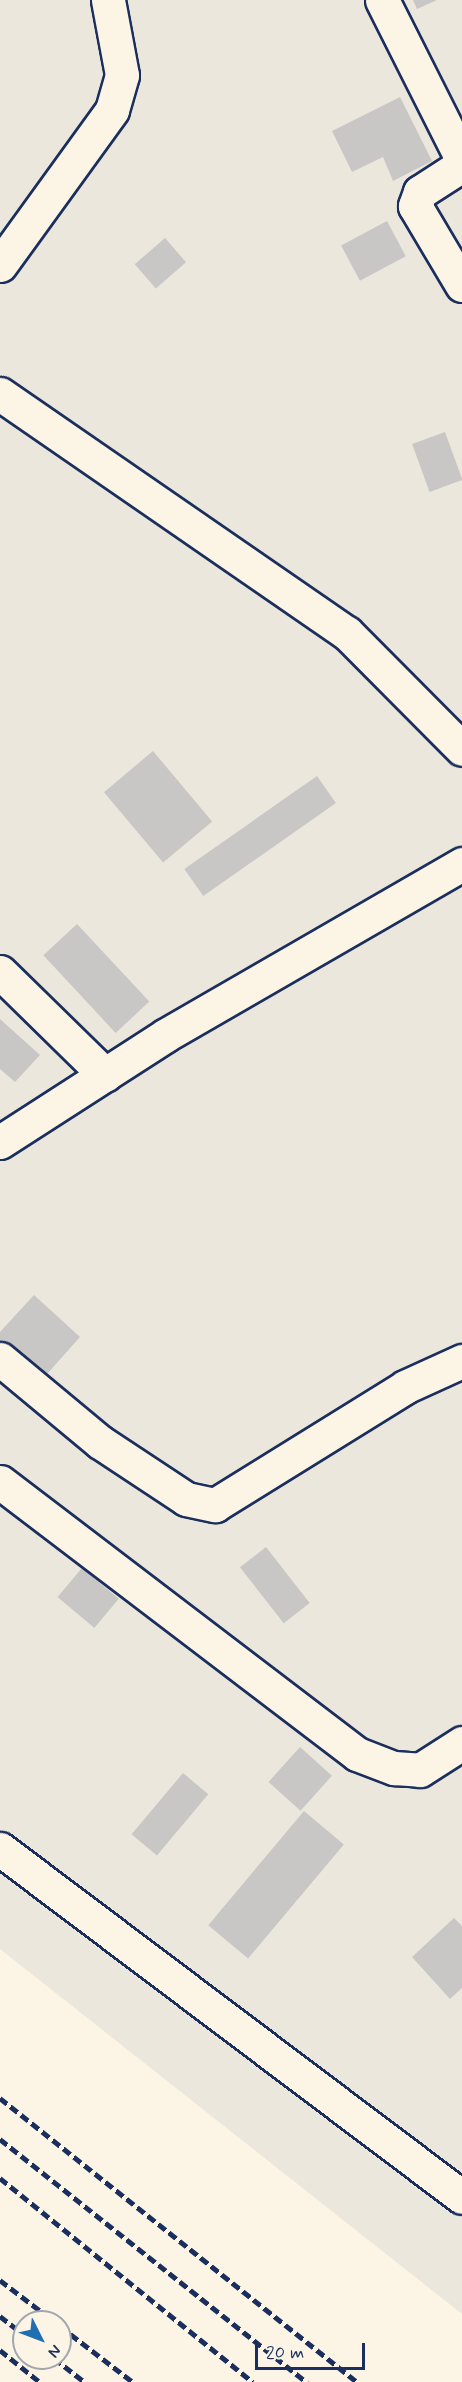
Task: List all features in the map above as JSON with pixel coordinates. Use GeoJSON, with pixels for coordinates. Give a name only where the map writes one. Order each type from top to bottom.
{"type":"FeatureCollection","features":[{"type":"Feature","properties":{"kind":"street"},"geometry":{"type":"LineString","coordinates":[[0,265],[112,110],[122,75],[108,0]]}},
{"type":"Feature","properties":{"kind":"street"},"geometry":{"type":"LineString","coordinates":[[382,0],[462,159]]}},
{"type":"Feature","properties":{"kind":"street"},"geometry":{"type":"LineString","coordinates":[[462,165],[420,192],[415,206],[462,285]]}},
{"type":"Feature","properties":{"kind":"street"},"geometry":{"type":"LineString","coordinates":[[0,394],[347,633],[462,749]]}},
{"type":"Feature","properties":{"kind":"street"},"geometry":{"type":"LineString","coordinates":[[0,1142],[105,1075],[462,864]]}},
{"type":"Feature","properties":{"kind":"street"},"geometry":{"type":"LineString","coordinates":[[0,972],[105,1075]]}},
{"type":"Feature","properties":{"kind":"street"},"geometry":{"type":"LineString","coordinates":[[0,1359],[100,1442],[186,1499],[215,1505],[405,1387],[462,1361]]}},
{"type":"Feature","properties":{"kind":"street"},"geometry":{"type":"LineString","coordinates":[[0,1482],[357,1754],[394,1768],[420,1770],[462,1743]]}},
{"type":"Feature","properties":{"kind":"street"},"geometry":{"type":"LineString","coordinates":[[0,1849],[462,2197]]}},
{"type":"Feature","properties":{"kind":"shaded area"},"geometry":{"type":"Polygon","coordinates":[[[0,0],[462,0],[462,2314],[0,1949],[0,0]]]}},
{"type":"Feature","properties":{"kind":"building"},"geometry":{"type":"Polygon","coordinates":[[[413,0],[437,0],[417,9],[413,0]]]}},
{"type":"Feature","properties":{"kind":"building"},"geometry":{"type":"Polygon","coordinates":[[[400,97],[432,161],[393,181],[383,157],[352,172],[332,131],[400,97]]]}},
{"type":"Feature","properties":{"kind":"building"},"geometry":{"type":"Polygon","coordinates":[[[387,221],[406,256],[360,281],[341,245],[387,221]]]}},
{"type":"Feature","properties":{"kind":"building"},"geometry":{"type":"Polygon","coordinates":[[[165,238],[186,262],[156,288],[135,264],[165,238]]]}},
{"type":"Feature","properties":{"kind":"building"},"geometry":{"type":"Polygon","coordinates":[[[445,432],[462,480],[430,492],[412,444],[445,432]]]}},
{"type":"Feature","properties":{"kind":"building"},"geometry":{"type":"Polygon","coordinates":[[[153,751],[212,821],[163,863],[104,792],[153,751]]]}},
{"type":"Feature","properties":{"kind":"building"},"geometry":{"type":"Polygon","coordinates":[[[317,776],[336,803],[203,896],[184,869],[317,776]]]}},
{"type":"Feature","properties":{"kind":"building"},"geometry":{"type":"Polygon","coordinates":[[[77,924],[149,1002],[116,1033],[43,955],[77,924]]]}},
{"type":"Feature","properties":{"kind":"building"},"geometry":{"type":"Polygon","coordinates":[[[0,1019],[40,1055],[15,1082],[0,1069],[0,1019]]]}},
{"type":"Feature","properties":{"kind":"building"},"geometry":{"type":"Polygon","coordinates":[[[34,1295],[80,1337],[39,1383],[0,1347],[0,1332],[34,1295]]]}},
{"type":"Feature","properties":{"kind":"building"},"geometry":{"type":"Polygon","coordinates":[[[266,1547],[310,1603],[284,1623],[240,1567],[266,1547]]]}},
{"type":"Feature","properties":{"kind":"building"},"geometry":{"type":"Polygon","coordinates":[[[82,1568],[119,1599],[94,1628],[58,1597],[82,1568]]]}},
{"type":"Feature","properties":{"kind":"building"},"geometry":{"type":"Polygon","coordinates":[[[300,1747],[332,1776],[301,1811],[269,1782],[300,1747]]]}},
{"type":"Feature","properties":{"kind":"building"},"geometry":{"type":"Polygon","coordinates":[[[183,1773],[208,1794],[157,1855],[132,1834],[183,1773]]]}},
{"type":"Feature","properties":{"kind":"building"},"geometry":{"type":"Polygon","coordinates":[[[304,1811],[344,1844],[248,1959],[208,1925],[304,1811]]]}},
{"type":"Feature","properties":{"kind":"building"},"geometry":{"type":"Polygon","coordinates":[[[454,1918],[462,1926],[462,1988],[450,1999],[412,1957],[454,1918]]]}},
{"type":"Feature","properties":{"kind":"railway"},"geometry":{"type":"LineString","coordinates":[[0,2098],[357,2382]]}},
{"type":"Feature","properties":{"kind":"railway"},"geometry":{"type":"LineString","coordinates":[[0,2139],[307,2382]]}},
{"type":"Feature","properties":{"kind":"railway"},"geometry":{"type":"LineString","coordinates":[[0,2178],[253,2382]]}},
{"type":"Feature","properties":{"kind":"railway"},"geometry":{"type":"LineString","coordinates":[[0,2280],[39,2310]]}},
{"type":"Feature","properties":{"kind":"railway"},"geometry":{"type":"LineString","coordinates":[[0,2316],[12,2326]]}},
{"type":"Feature","properties":{"kind":"railway"},"geometry":{"type":"LineString","coordinates":[[72,2335],[133,2382]]}},
{"type":"Feature","properties":{"kind":"railway"},"geometry":{"type":"LineString","coordinates":[[0,2350],[40,2382]]}},
{"type":"Feature","properties":{"kind":"railway"},"geometry":{"type":"LineString","coordinates":[[70,2370],[85,2382]]}}]}
